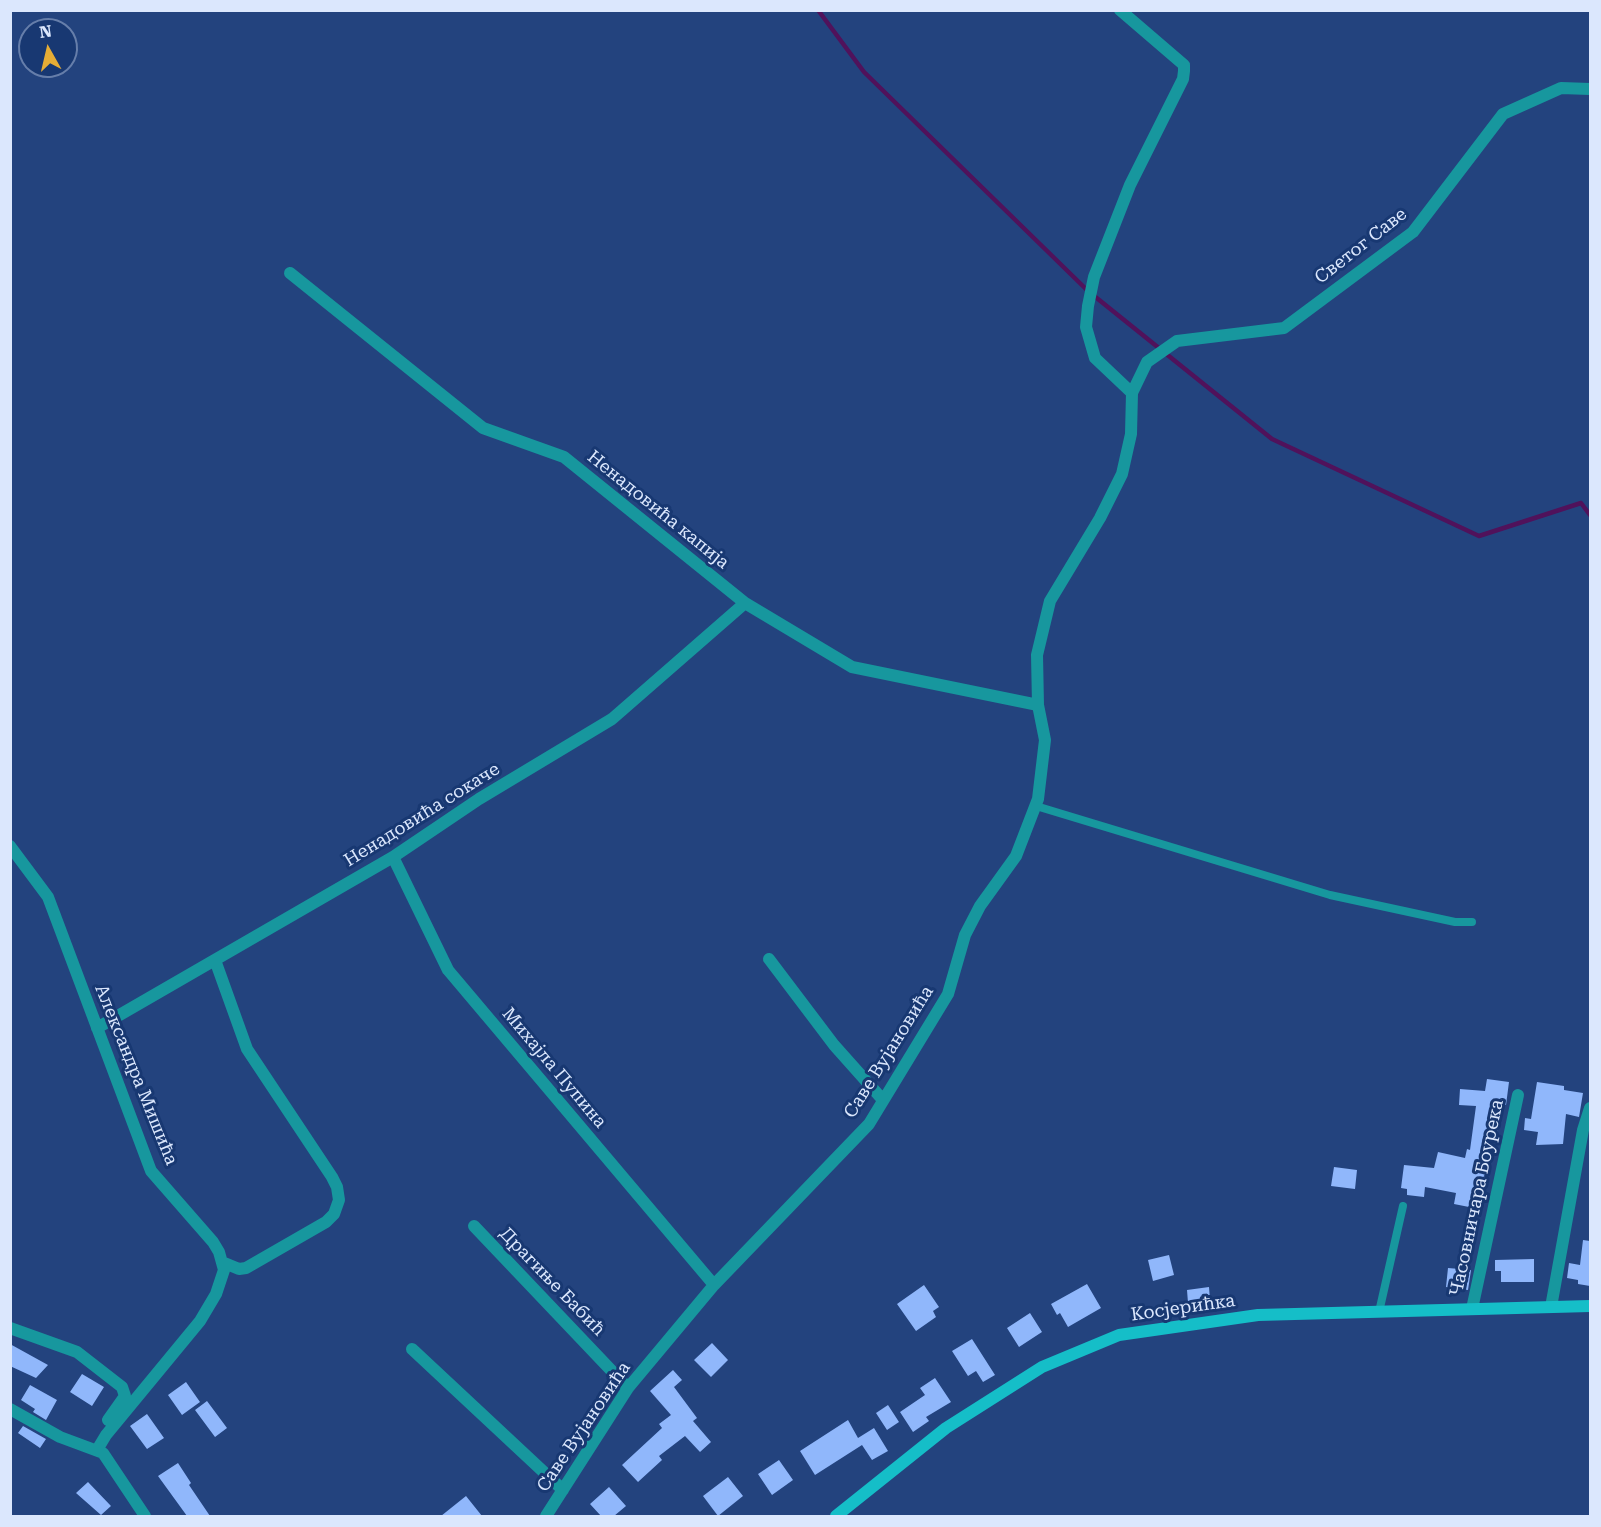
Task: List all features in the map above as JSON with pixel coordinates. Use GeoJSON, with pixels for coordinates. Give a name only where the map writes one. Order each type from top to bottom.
{"type":"FeatureCollection","features":[{"type":"Feature","properties":{"kind":"street"},"geometry":{"type":"LineString","coordinates":[[1120,10],[1184,64],[1184,70],[1130,185],[1094,277],[1088,306],[1086,327],[1095,358],[1132,393]]}},
{"type":"Feature","properties":{"kind":"street","name":"Светог Саве"},"geometry":{"type":"LineString","coordinates":[[1176,341],[1284,328],[1413,232],[1503,114],[1561,88],[1590,89]]}},
{"type":"Feature","properties":{"kind":"street","name":"Ненадовића капија"},"geometry":{"type":"LineString","coordinates":[[290,273],[483,428],[564,457],[745,603],[852,666],[1038,705]]}},
{"type":"Feature","properties":{"kind":"street","name":"Саве Вујановића"},"geometry":{"type":"LineString","coordinates":[[546,1516],[628,1388],[714,1285],[869,1124],[948,994],[965,935],[980,906],[1016,856],[1036,806],[1045,740],[1038,705],[1037,656],[1050,601],[1100,518],[1122,474],[1131,434],[1132,393],[1147,362],[1176,341]]}},
{"type":"Feature","properties":{"kind":"street","name":"Ненадовића сокаче"},"geometry":{"type":"LineString","coordinates":[[97,1028],[393,857],[479,799],[612,719],[745,603]]}},
{"type":"Feature","properties":{"kind":"street","name":"Александра Мишића"},"geometry":{"type":"LineString","coordinates":[[10,846],[48,897],[151,1171],[213,1242],[222,1262]]}},
{"type":"Feature","properties":{"kind":"street","name":"Михајла Пупина"},"geometry":{"type":"LineString","coordinates":[[393,857],[448,970],[714,1285]]}},
{"type":"Feature","properties":{"kind":"street"},"geometry":{"type":"LineString","coordinates":[[769,959],[834,1046],[884,1100]]}},
{"type":"Feature","properties":{"kind":"street"},"geometry":{"type":"LineString","coordinates":[[97,1450],[106,1435],[200,1321],[223,1277],[222,1262],[239,1269],[246,1268],[326,1222],[334,1214],[339,1200],[337,1187],[332,1177],[247,1049],[214,960]]}},
{"type":"Feature","properties":{"kind":"street","name":"Часовничара Боурека"},"geometry":{"type":"LineString","coordinates":[[1472,1309],[1518,1095]]}},
{"type":"Feature","properties":{"kind":"street"},"geometry":{"type":"LineString","coordinates":[[1551,1307],[1583,1130],[1590,1108]]}},
{"type":"Feature","properties":{"kind":"street","name":"Драгиње Бабић"},"geometry":{"type":"LineString","coordinates":[[474,1226],[628,1388]]}},
{"type":"Feature","properties":{"kind":"street","name":"Косјерићка"},"geometry":{"type":"LineString","coordinates":[[836,1516],[946,1428],[1042,1367],[1119,1335],[1258,1315],[1590,1306]]}},
{"type":"Feature","properties":{"kind":"street"},"geometry":{"type":"LineString","coordinates":[[10,1328],[77,1352],[122,1387],[125,1396],[104,1426],[106,1435]]}},
{"type":"Feature","properties":{"kind":"street"},"geometry":{"type":"LineString","coordinates":[[412,1349],[562,1490]]}},
{"type":"Feature","properties":{"kind":"street"},"geometry":{"type":"LineString","coordinates":[[10,1409],[60,1437],[97,1450],[110,1461],[145,1516]]}},
{"type":"Feature","properties":{"kind":"lane"},"geometry":{"type":"LineString","coordinates":[[1036,806],[1330,895],[1455,922],[1472,922]]}},
{"type":"Feature","properties":{"kind":"lane"},"geometry":{"type":"LineString","coordinates":[[1379,1312],[1403,1206]]}},
{"type":"Feature","properties":{"kind":"building"},"geometry":{"type":"Polygon","coordinates":[[[1487,1079],[1509,1082],[1506,1105],[1501,1104],[1497,1136],[1492,1135],[1479,1209],[1454,1204],[1456,1193],[1425,1187],[1424,1197],[1407,1195],[1407,1189],[1401,1188],[1404,1165],[1434,1168],[1438,1152],[1465,1158],[1467,1149],[1470,1150],[1476,1106],[1459,1105],[1460,1089],[1485,1091],[1487,1079]]]}},
{"type":"Feature","properties":{"kind":"building"},"geometry":{"type":"Polygon","coordinates":[[[1537,1082],[1564,1086],[1564,1090],[1583,1093],[1579,1117],[1566,1114],[1563,1144],[1536,1145],[1538,1132],[1524,1130],[1525,1118],[1531,1119],[1537,1082]]]}},
{"type":"Feature","properties":{"kind":"building"},"geometry":{"type":"Polygon","coordinates":[[[1334,1167],[1357,1170],[1355,1189],[1331,1186],[1334,1167]]]}},
{"type":"Feature","properties":{"kind":"building"},"geometry":{"type":"Polygon","coordinates":[[[1583,1240],[1590,1241],[1590,1286],[1578,1284],[1578,1280],[1567,1278],[1569,1263],[1580,1265],[1583,1240]]]}},
{"type":"Feature","properties":{"kind":"building"},"geometry":{"type":"Polygon","coordinates":[[[1169,1255],[1174,1275],[1153,1281],[1148,1260],[1169,1255]]]}},
{"type":"Feature","properties":{"kind":"building"},"geometry":{"type":"Polygon","coordinates":[[[1534,1259],[1534,1282],[1501,1282],[1501,1271],[1495,1271],[1495,1260],[1534,1259]]]}},
{"type":"Feature","properties":{"kind":"building"},"geometry":{"type":"Polygon","coordinates":[[[1448,1268],[1471,1270],[1468,1290],[1446,1287],[1448,1268]]]}},
{"type":"Feature","properties":{"kind":"building"},"geometry":{"type":"Polygon","coordinates":[[[1087,1284],[1101,1308],[1068,1327],[1060,1313],[1057,1315],[1051,1304],[1087,1284]]]}},
{"type":"Feature","properties":{"kind":"building"},"geometry":{"type":"Polygon","coordinates":[[[924,1285],[939,1307],[933,1311],[936,1317],[916,1331],[897,1304],[924,1285]]]}},
{"type":"Feature","properties":{"kind":"building"},"geometry":{"type":"Polygon","coordinates":[[[1209,1287],[1210,1300],[1188,1303],[1187,1290],[1209,1287]]]}},
{"type":"Feature","properties":{"kind":"building"},"geometry":{"type":"Polygon","coordinates":[[[1030,1313],[1042,1332],[1019,1347],[1007,1328],[1030,1313]]]}},
{"type":"Feature","properties":{"kind":"building"},"geometry":{"type":"Polygon","coordinates":[[[972,1339],[995,1375],[983,1382],[976,1371],[968,1376],[952,1351],[972,1339]]]}},
{"type":"Feature","properties":{"kind":"building"},"geometry":{"type":"Polygon","coordinates":[[[712,1343],[728,1360],[711,1377],[694,1360],[712,1343]]]}},
{"type":"Feature","properties":{"kind":"building"},"geometry":{"type":"Polygon","coordinates":[[[10,1344],[48,1365],[36,1378],[10,1366],[10,1344]]]}},
{"type":"Feature","properties":{"kind":"building"},"geometry":{"type":"Polygon","coordinates":[[[673,1370],[682,1380],[674,1387],[697,1418],[693,1421],[711,1442],[700,1452],[685,1436],[659,1456],[662,1460],[638,1482],[622,1465],[662,1428],[659,1424],[671,1415],[650,1391],[673,1370]]]}},
{"type":"Feature","properties":{"kind":"building"},"geometry":{"type":"Polygon","coordinates":[[[82,1374],[104,1387],[92,1406],[70,1392],[82,1374]]]}},
{"type":"Feature","properties":{"kind":"building"},"geometry":{"type":"Polygon","coordinates":[[[935,1378],[951,1402],[926,1417],[929,1421],[913,1432],[900,1412],[925,1395],[920,1388],[935,1378]]]}},
{"type":"Feature","properties":{"kind":"building"},"geometry":{"type":"Polygon","coordinates":[[[186,1382],[200,1402],[182,1415],[168,1395],[186,1382]]]}},
{"type":"Feature","properties":{"kind":"building"},"geometry":{"type":"Polygon","coordinates":[[[30,1385],[57,1400],[46,1420],[33,1412],[35,1409],[21,1400],[30,1385]]]}},
{"type":"Feature","properties":{"kind":"building"},"geometry":{"type":"Polygon","coordinates":[[[207,1401],[227,1428],[215,1437],[195,1410],[207,1401]]]}},
{"type":"Feature","properties":{"kind":"building"},"geometry":{"type":"Polygon","coordinates":[[[888,1405],[899,1422],[887,1430],[876,1413],[888,1405]]]}},
{"type":"Feature","properties":{"kind":"building"},"geometry":{"type":"Polygon","coordinates":[[[147,1414],[164,1438],[147,1449],[130,1426],[147,1414]]]}},
{"type":"Feature","properties":{"kind":"building"},"geometry":{"type":"Polygon","coordinates":[[[848,1420],[858,1438],[874,1428],[888,1451],[872,1460],[862,1445],[815,1475],[800,1451],[848,1420]]]}},
{"type":"Feature","properties":{"kind":"building"},"geometry":{"type":"Polygon","coordinates":[[[23,1426],[46,1439],[40,1448],[18,1433],[23,1426]]]}},
{"type":"Feature","properties":{"kind":"building"},"geometry":{"type":"Polygon","coordinates":[[[779,1460],[793,1480],[772,1495],[758,1474],[779,1460]]]}},
{"type":"Feature","properties":{"kind":"building"},"geometry":{"type":"Polygon","coordinates":[[[178,1463],[191,1483],[189,1485],[210,1516],[187,1516],[158,1476],[178,1463]]]}},
{"type":"Feature","properties":{"kind":"building"},"geometry":{"type":"Polygon","coordinates":[[[728,1477],[743,1496],[718,1516],[703,1496],[728,1477]]]}},
{"type":"Feature","properties":{"kind":"building"},"geometry":{"type":"Polygon","coordinates":[[[88,1482],[111,1506],[101,1515],[76,1493],[88,1482]]]}},
{"type":"Feature","properties":{"kind":"building"},"geometry":{"type":"Polygon","coordinates":[[[609,1487],[626,1506],[614,1516],[601,1516],[590,1504],[609,1487]]]}},
{"type":"Feature","properties":{"kind":"building"},"geometry":{"type":"Polygon","coordinates":[[[466,1496],[482,1516],[441,1516],[466,1496]]]}},
{"type":"Feature","properties":{"kind":"waterway"},"geometry":{"type":"LineString","coordinates":[[818,10],[864,72],[1088,291],[1272,439],[1479,536],[1581,503],[1590,515]]}}]}
